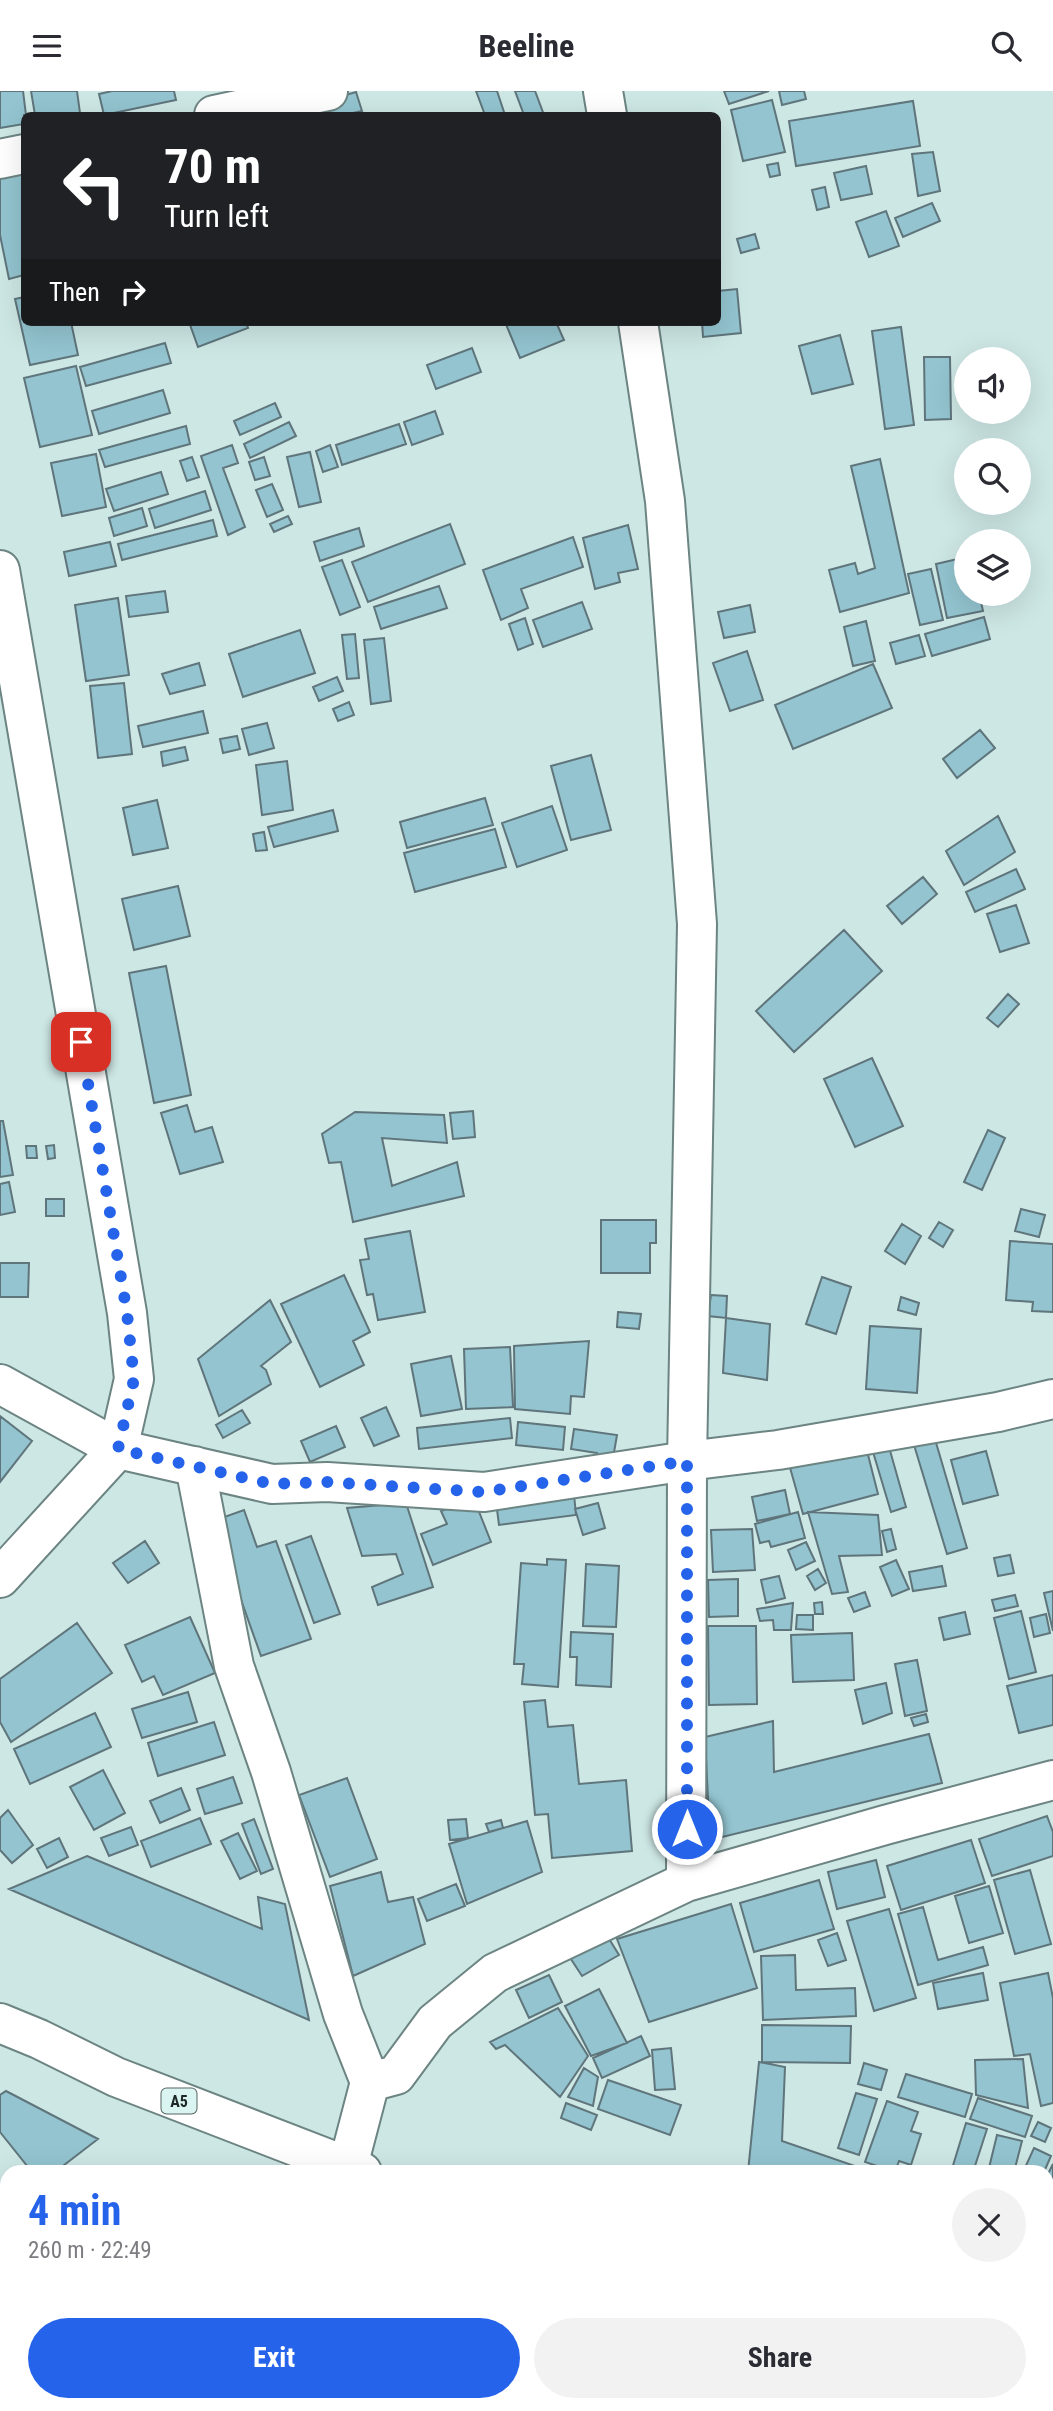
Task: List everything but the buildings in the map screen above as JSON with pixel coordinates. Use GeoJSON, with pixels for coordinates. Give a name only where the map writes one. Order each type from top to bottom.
{"type":"FeatureCollection","features":[{"type":"Feature","properties":{"kind":"street"},"geometry":{"type":"LineString","coordinates":[[228,112],[328,91]]}},
{"type":"Feature","properties":{"kind":"street"},"geometry":{"type":"LineString","coordinates":[[603,91],[606,112]]}},
{"type":"Feature","properties":{"kind":"street"},"geometry":{"type":"LineString","coordinates":[[0,159],[21,155]]}},
{"type":"Feature","properties":{"kind":"street"},"geometry":{"type":"LineString","coordinates":[[639,326],[665,501],[697,924],[687,1461],[686,1882]]}},
{"type":"Feature","properties":{"kind":"street"},"geometry":{"type":"LineString","coordinates":[[0,570],[4,606],[127,1313],[134,1379],[118,1449],[0,1578]]}},
{"type":"Feature","properties":{"kind":"street"},"geometry":{"type":"LineString","coordinates":[[0,1384],[118,1449],[195,1467],[272,1484],[327,1482],[484,1492],[778,1450],[998,1412],[1053,1399]]}},
{"type":"Feature","properties":{"kind":"street"},"geometry":{"type":"LineString","coordinates":[[195,1467],[234,1666],[271,1772],[343,2014],[370,2082],[356,2165]]}},
{"type":"Feature","properties":{"kind":"street"},"geometry":{"type":"LineString","coordinates":[[370,2082],[396,2075],[435,2022],[495,1973],[686,1882],[1053,1780]]}},
{"type":"Feature","properties":{"kind":"street","name":"A5"},"geometry":{"type":"LineString","coordinates":[[0,2023],[116,2077],[345,2165]]}},
{"type":"Feature","properties":{"kind":"route"},"geometry":{"type":"LineString","coordinates":[[81,1042],[127,1313],[134,1379],[118,1449],[272,1484],[327,1482],[484,1492],[687,1461],[687,1829]]}}]}
